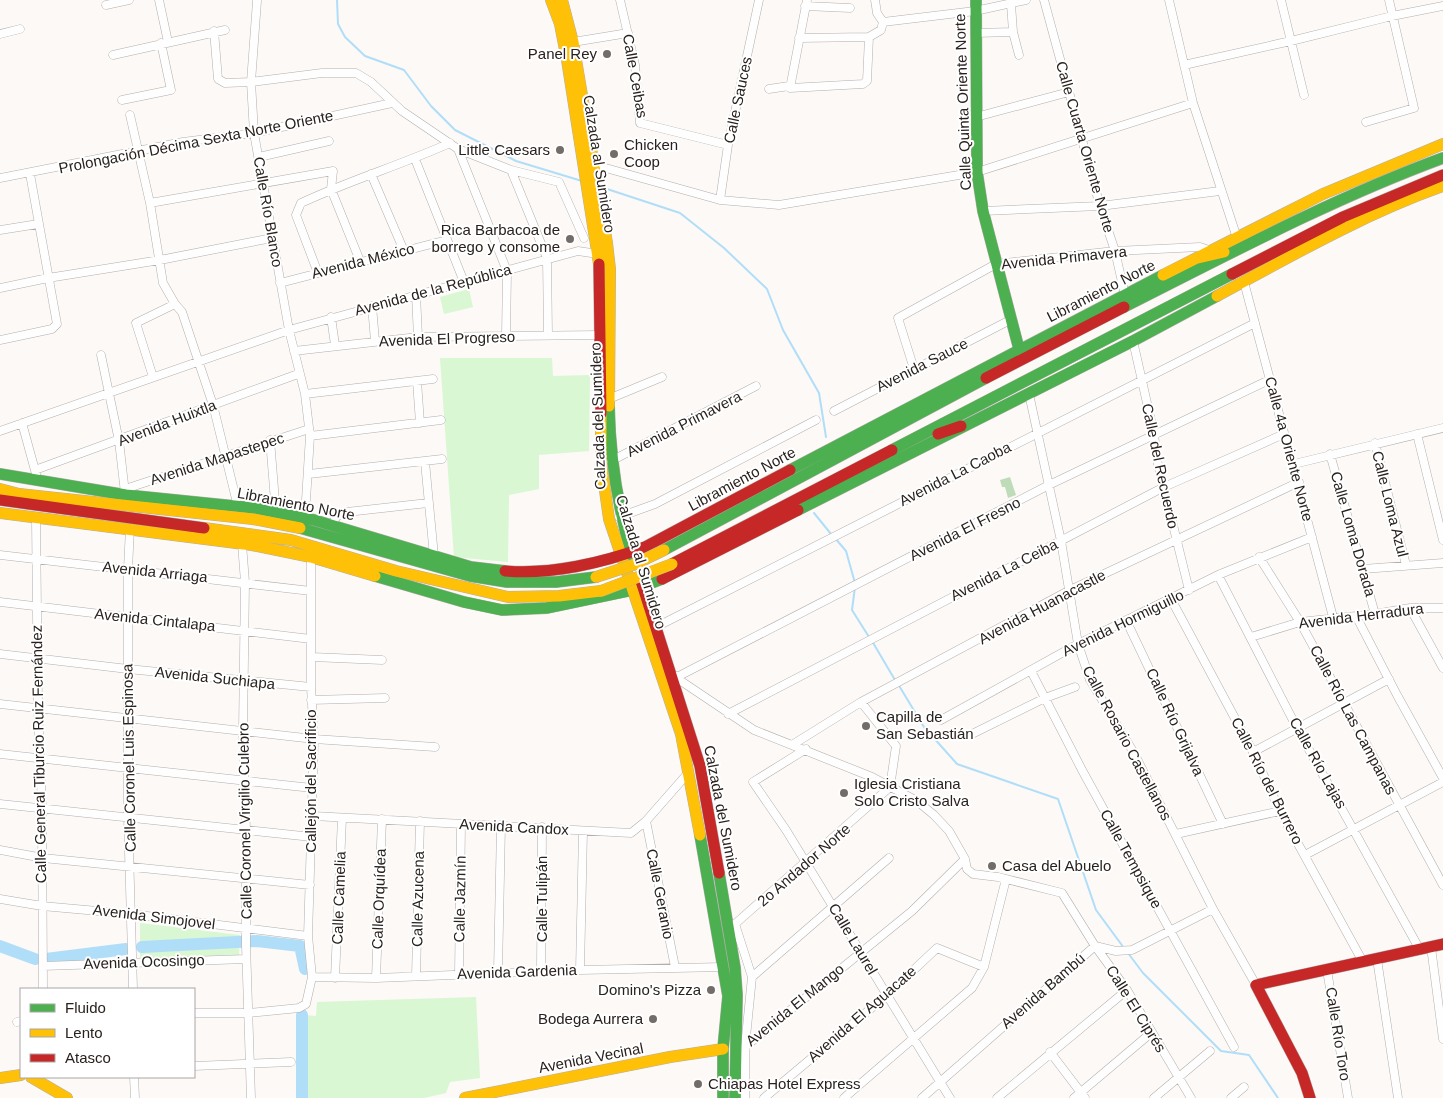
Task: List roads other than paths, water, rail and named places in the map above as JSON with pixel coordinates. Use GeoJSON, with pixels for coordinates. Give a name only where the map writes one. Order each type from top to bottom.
{"type":"FeatureCollection","features":[{"type":"Feature","properties":{"kind":"main road","name":"Calzada al Sumidero"},"geometry":{"type":"LineString","coordinates":[[551,0],[572,60],[592,167],[598,254],[605,282],[602,335],[601,462],[609,520],[626,554]]}},
{"type":"Feature","properties":{"kind":"main road","name":"Calzada al Sumidero"},"geometry":{"type":"LineString","coordinates":[[562,0],[573,42],[572,60]]}},
{"type":"Feature","properties":{"kind":"main road","name":"Calle Quinta Oriente Norte"},"geometry":{"type":"LineString","coordinates":[[976,5],[978,172],[983,211],[1019,349]]}},
{"type":"Feature","properties":{"kind":"main road","name":"Libramiento Norte"},"geometry":{"type":"LineString","coordinates":[[0,474],[36,476],[170,500],[238,507],[332,524],[471,567],[509,571],[555,569],[589,563],[626,554],[665,536],[1019,349],[1326,192],[1398,160],[1443,144]]}},
{"type":"Feature","properties":{"kind":"main road","name":"Libramiento Norte"},"geometry":{"type":"LineString","coordinates":[[0,489],[19,494],[185,510],[254,519],[295,528],[479,578],[507,582],[556,582],[596,577],[633,564],[664,550],[1019,360],[1279,228],[1375,184],[1443,158]]}},
{"type":"Feature","properties":{"kind":"main road"},"geometry":{"type":"LineString","coordinates":[[0,500],[291,540],[396,571],[508,597],[567,595],[602,591],[672,564],[1343,217],[1443,175]]}},
{"type":"Feature","properties":{"kind":"main road"},"geometry":{"type":"LineString","coordinates":[[0,513],[36,519],[150,530],[311,557],[464,602],[502,610],[547,608],[638,589],[684,568],[961,426],[1133,341],[1320,240],[1395,203],[1443,186]]}},
{"type":"Feature","properties":{"kind":"main road","name":"Calzada del Sumidero"},"geometry":{"type":"LineString","coordinates":[[595,197],[605,282],[611,460],[619,516],[626,554],[638,589],[656,627],[667,678],[700,766],[716,856],[732,925],[741,1048],[735,1098]]}},
{"type":"Feature","properties":{"kind":"main road"},"geometry":{"type":"LineString","coordinates":[[1198,258],[1237,250]]}},
{"type":"Feature","properties":{"kind":"main road"},"geometry":{"type":"LineString","coordinates":[[1223,293],[1250,266]]}},
{"type":"Feature","properties":{"kind":"main road"},"geometry":{"type":"LineString","coordinates":[[876,436],[897,414]]}},
{"type":"Feature","properties":{"kind":"main road"},"geometry":{"type":"LineString","coordinates":[[888,452],[961,426]]}},
{"type":"Feature","properties":{"kind":"main road"},"geometry":{"type":"LineString","coordinates":[[170,500],[185,510]]}},
{"type":"Feature","properties":{"kind":"main road"},"geometry":{"type":"LineString","coordinates":[[150,530],[190,526]]}},
{"type":"Feature","properties":{"kind":"main road"},"geometry":{"type":"LineString","coordinates":[[665,536],[660,549],[664,561],[676,568],[684,568]]}},
{"type":"Feature","properties":{"kind":"main road"},"geometry":{"type":"LineString","coordinates":[[588,600],[607,589],[611,581],[606,569],[589,563]]}},
{"type":"Feature","properties":{"kind":"main road","name":"Calzada al Sumidero"},"geometry":{"type":"LineString","coordinates":[[638,589],[667,678],[681,734],[728,996],[723,1049],[723,1098]]}},
{"type":"Feature","properties":{"kind":"main road"},"geometry":{"type":"LineString","coordinates":[[704,857],[716,856]]}},
{"type":"Feature","properties":{"kind":"main road"},"geometry":{"type":"LineString","coordinates":[[1310,1098],[1302,1074],[1256,985],[1443,944]]}},
{"type":"Feature","properties":{"kind":"main road","name":"Avenida Vecinal"},"geometry":{"type":"LineString","coordinates":[[465,1098],[670,1057],[723,1049]]}},
{"type":"Feature","properties":{"kind":"main road"},"geometry":{"type":"LineString","coordinates":[[0,1078],[20,1075]]}},
{"type":"Feature","properties":{"kind":"main road"},"geometry":{"type":"LineString","coordinates":[[33,1078],[67,1098]]}},
{"type":"Feature","properties":{"kind":"street"},"geometry":{"type":"LineString","coordinates":[[106,5],[129,0]]}},
{"type":"Feature","properties":{"kind":"street"},"geometry":{"type":"LineString","coordinates":[[122,100],[170,90],[159,0]]}},
{"type":"Feature","properties":{"kind":"street","name":"Calle Ceibas"},"geometry":{"type":"LineString","coordinates":[[620,0],[635,65],[640,123],[728,145]]}},
{"type":"Feature","properties":{"kind":"street","name":"Calle Sauces"},"geometry":{"type":"LineString","coordinates":[[720,200],[728,145],[758,0]]}},
{"type":"Feature","properties":{"kind":"street"},"geometry":{"type":"LineString","coordinates":[[799,38],[869,37],[881,30],[883,22],[877,13],[875,0]]}},
{"type":"Feature","properties":{"kind":"street"},"geometry":{"type":"LineString","coordinates":[[883,22],[976,5],[1011,4],[1026,0]]}},
{"type":"Feature","properties":{"kind":"street","name":"Calle Cuarta Oriente Norte"},"geometry":{"type":"LineString","coordinates":[[1044,0],[1100,206],[1115,251],[1125,295]]}},
{"type":"Feature","properties":{"kind":"street"},"geometry":{"type":"LineString","coordinates":[[1169,0],[1193,103],[1220,192],[1237,238]]}},
{"type":"Feature","properties":{"kind":"street"},"geometry":{"type":"LineString","coordinates":[[1281,0],[1304,95]]}},
{"type":"Feature","properties":{"kind":"street"},"geometry":{"type":"LineString","coordinates":[[1366,122],[1414,108],[1389,0]]}},
{"type":"Feature","properties":{"kind":"street","name":"Calle Río Blanco"},"geometry":{"type":"LineString","coordinates":[[257,1],[251,82],[254,133],[280,283]]}},
{"type":"Feature","properties":{"kind":"street"},"geometry":{"type":"LineString","coordinates":[[791,88],[806,3],[850,8]]}},
{"type":"Feature","properties":{"kind":"street"},"geometry":{"type":"LineString","coordinates":[[1011,4],[1013,32],[1018,56]]}},
{"type":"Feature","properties":{"kind":"street"},"geometry":{"type":"LineString","coordinates":[[1184,65],[1440,6]]}},
{"type":"Feature","properties":{"kind":"street"},"geometry":{"type":"LineString","coordinates":[[0,34],[20,29]]}},
{"type":"Feature","properties":{"kind":"street"},"geometry":{"type":"LineString","coordinates":[[113,55],[225,30]]}},
{"type":"Feature","properties":{"kind":"street"},"geometry":{"type":"LineString","coordinates":[[214,32],[218,79],[225,83],[322,74],[356,73],[371,82],[392,103],[458,149],[511,170],[559,182],[584,238]]}},
{"type":"Feature","properties":{"kind":"street"},"geometry":{"type":"LineString","coordinates":[[975,33],[1013,32]]}},
{"type":"Feature","properties":{"kind":"street"},"geometry":{"type":"LineString","coordinates":[[573,42],[628,33]]}},
{"type":"Feature","properties":{"kind":"street"},"geometry":{"type":"LineString","coordinates":[[769,89],[865,83],[869,37]]}},
{"type":"Feature","properties":{"kind":"street"},"geometry":{"type":"LineString","coordinates":[[976,117],[1069,92]]}},
{"type":"Feature","properties":{"kind":"street","name":"Prolongación Décima Sexta Norte Oriente"},"geometry":{"type":"LineString","coordinates":[[0,178],[138,153],[183,142],[254,133],[392,103]]}},
{"type":"Feature","properties":{"kind":"street"},"geometry":{"type":"LineString","coordinates":[[592,167],[720,200],[779,205],[978,172],[1193,103]]}},
{"type":"Feature","properties":{"kind":"street"},"geometry":{"type":"LineString","coordinates":[[130,115],[150,203],[163,283],[175,304],[181,309],[213,405],[238,507]]}},
{"type":"Feature","properties":{"kind":"street"},"geometry":{"type":"LineString","coordinates":[[259,156],[329,141]]}},
{"type":"Feature","properties":{"kind":"street"},"geometry":{"type":"LineString","coordinates":[[318,273],[296,215],[301,203],[331,189],[415,159],[450,143]]}},
{"type":"Feature","properties":{"kind":"street"},"geometry":{"type":"LineString","coordinates":[[458,149],[506,271],[506,336]]}},
{"type":"Feature","properties":{"kind":"street"},"geometry":{"type":"LineString","coordinates":[[415,159],[464,282]]}},
{"type":"Feature","properties":{"kind":"street"},"geometry":{"type":"LineString","coordinates":[[511,170],[547,258],[548,335]]}},
{"type":"Feature","properties":{"kind":"street"},"geometry":{"type":"LineString","coordinates":[[150,203],[333,171],[331,189],[360,261]]}},
{"type":"Feature","properties":{"kind":"street"},"geometry":{"type":"LineString","coordinates":[[0,340],[52,329],[57,324],[30,174]]}},
{"type":"Feature","properties":{"kind":"street"},"geometry":{"type":"LineString","coordinates":[[371,174],[404,251]]}},
{"type":"Feature","properties":{"kind":"street"},"geometry":{"type":"LineString","coordinates":[[983,211],[1100,206],[1220,192]]}},
{"type":"Feature","properties":{"kind":"street"},"geometry":{"type":"LineString","coordinates":[[0,230],[38,224]]}},
{"type":"Feature","properties":{"kind":"street"},"geometry":{"type":"LineString","coordinates":[[579,226],[595,226]]}},
{"type":"Feature","properties":{"kind":"street"},"geometry":{"type":"LineString","coordinates":[[578,251],[584,238],[595,226]]}},
{"type":"Feature","properties":{"kind":"street"},"geometry":{"type":"LineString","coordinates":[[0,288],[272,238]]}},
{"type":"Feature","properties":{"kind":"street","name":"Avenida México"},"geometry":{"type":"LineString","coordinates":[[280,283],[446,240]]}},
{"type":"Feature","properties":{"kind":"street","name":"Avenida Primavera"},"geometry":{"type":"LineString","coordinates":[[914,369],[898,318],[996,264],[1115,251],[1200,247],[1212,251]]}},
{"type":"Feature","properties":{"kind":"street","name":"Avenida de la República"},"geometry":{"type":"LineString","coordinates":[[0,431],[198,360],[331,317],[506,271],[547,258],[578,251],[598,254]]}},
{"type":"Feature","properties":{"kind":"street","name":"Calle 4a Oriente Norte"},"geometry":{"type":"LineString","coordinates":[[1244,282],[1284,434],[1299,482],[1333,617]]}},
{"type":"Feature","properties":{"kind":"street"},"geometry":{"type":"LineString","coordinates":[[280,283],[298,374],[305,394],[310,432],[306,500]]}},
{"type":"Feature","properties":{"kind":"street"},"geometry":{"type":"LineString","coordinates":[[416,295],[418,337]]}},
{"type":"Feature","properties":{"kind":"street"},"geometry":{"type":"LineString","coordinates":[[152,377],[136,324],[175,304]]}},
{"type":"Feature","properties":{"kind":"street"},"geometry":{"type":"LineString","coordinates":[[372,306],[375,341]]}},
{"type":"Feature","properties":{"kind":"street"},"geometry":{"type":"LineString","coordinates":[[331,317],[335,345]]}},
{"type":"Feature","properties":{"kind":"street","name":"Avenida Sauce"},"geometry":{"type":"LineString","coordinates":[[834,411],[1012,319]]}},
{"type":"Feature","properties":{"kind":"street","name":"Avenida La Caoba"},"geometry":{"type":"LineString","coordinates":[[656,627],[1255,323]]}},
{"type":"Feature","properties":{"kind":"street","name":"Avenida El Progreso"},"geometry":{"type":"LineString","coordinates":[[294,351],[418,337],[602,335]]}},
{"type":"Feature","properties":{"kind":"street","name":"Calle del Recuerdo"},"geometry":{"type":"LineString","coordinates":[[1133,341],[1154,434],[1157,460],[1189,590]]}},
{"type":"Feature","properties":{"kind":"street"},"geometry":{"type":"LineString","coordinates":[[101,355],[119,441],[125,492]]}},
{"type":"Feature","properties":{"kind":"street","name":"Avenida Huixtla"},"geometry":{"type":"LineString","coordinates":[[36,476],[119,441],[298,374]]}},
{"type":"Feature","properties":{"kind":"street"},"geometry":{"type":"LineString","coordinates":[[610,398],[662,376]]}},
{"type":"Feature","properties":{"kind":"street"},"geometry":{"type":"LineString","coordinates":[[305,394],[433,379]]}},
{"type":"Feature","properties":{"kind":"street","name":"Avenida El Fresno"},"geometry":{"type":"LineString","coordinates":[[667,678],[679,676],[1049,485],[1271,379]]}},
{"type":"Feature","properties":{"kind":"street"},"geometry":{"type":"LineString","coordinates":[[417,381],[420,423]]}},
{"type":"Feature","properties":{"kind":"street","name":"Avenida Primavera"},"geometry":{"type":"LineString","coordinates":[[611,460],[756,386]]}},
{"type":"Feature","properties":{"kind":"street","name":"Calle Rosario Castellanos"},"geometry":{"type":"LineString","coordinates":[[1029,394],[1061,541],[1078,644],[1090,680],[1134,754],[1213,909],[1256,985]]}},
{"type":"Feature","properties":{"kind":"street","name":"Avenida Mapastepec"},"geometry":{"type":"LineString","coordinates":[[125,492],[226,454],[270,440],[310,432],[441,420]]}},
{"type":"Feature","properties":{"kind":"street"},"geometry":{"type":"LineString","coordinates":[[619,516],[655,504],[816,420]]}},
{"type":"Feature","properties":{"kind":"street"},"geometry":{"type":"LineString","coordinates":[[22,422],[36,476]]}},
{"type":"Feature","properties":{"kind":"street"},"geometry":{"type":"LineString","coordinates":[[1294,464],[1443,428]]}},
{"type":"Feature","properties":{"kind":"street","name":"Avenida La Ceiba"},"geometry":{"type":"LineString","coordinates":[[728,714],[1164,487],[1284,434]]}},
{"type":"Feature","properties":{"kind":"street"},"geometry":{"type":"LineString","coordinates":[[1416,434],[1443,540]]}},
{"type":"Feature","properties":{"kind":"street"},"geometry":{"type":"LineString","coordinates":[[270,440],[276,513]]}},
{"type":"Feature","properties":{"kind":"street","name":"Calle Loma Azul"},"geometry":{"type":"LineString","coordinates":[[1375,444],[1406,565]]}},
{"type":"Feature","properties":{"kind":"street","name":"Calle Loma Dorada"},"geometry":{"type":"LineString","coordinates":[[1330,454],[1375,614]]}},
{"type":"Feature","properties":{"kind":"street"},"geometry":{"type":"LineString","coordinates":[[309,474],[442,459]]}},
{"type":"Feature","properties":{"kind":"street"},"geometry":{"type":"LineString","coordinates":[[425,462],[434,556]]}},
{"type":"Feature","properties":{"kind":"street","name":"Avenida Huanacastle"},"geometry":{"type":"LineString","coordinates":[[792,745],[861,702],[1070,590],[1299,482]]}},
{"type":"Feature","properties":{"kind":"street"},"geometry":{"type":"LineString","coordinates":[[332,524],[337,516],[347,512],[428,503]]}},
{"type":"Feature","properties":{"kind":"street","name":"Calle General Tiburcio Ruiz Fernández"},"geometry":{"type":"LineString","coordinates":[[36,519],[39,758],[42,808],[43,988]]}},
{"type":"Feature","properties":{"kind":"street","name":"Calle Coronel Luis Espinosa"},"geometry":{"type":"LineString","coordinates":[[130,528],[128,569],[128,817],[133,988]]}},
{"type":"Feature","properties":{"kind":"street","name":"Avenida Hormiguillo"},"geometry":{"type":"LineString","coordinates":[[940,720],[1078,644],[1126,620],[1218,575],[1312,537]]}},
{"type":"Feature","properties":{"kind":"street","name":"Calle Coronel Virgilio Culebro"},"geometry":{"type":"LineString","coordinates":[[242,544],[245,582],[243,731],[246,830],[246,959],[248,1064],[251,1098]]}},
{"type":"Feature","properties":{"kind":"street","name":"Avenida Arriaga"},"geometry":{"type":"LineString","coordinates":[[0,555],[311,591]]}},
{"type":"Feature","properties":{"kind":"street","name":"Callejón del Sacrificio"},"geometry":{"type":"LineString","coordinates":[[248,1013],[299,1008],[306,1004],[312,977],[308,936],[314,740],[311,687],[311,557]]}},
{"type":"Feature","properties":{"kind":"street","name":"Calle Río Las Campanas"},"geometry":{"type":"LineString","coordinates":[[1259,557],[1300,622],[1443,885]]}},
{"type":"Feature","properties":{"kind":"street"},"geometry":{"type":"LineString","coordinates":[[1363,569],[1443,563]]}},
{"type":"Feature","properties":{"kind":"street","name":"Calle Río Lajas"},"geometry":{"type":"LineString","coordinates":[[1218,575],[1297,728],[1354,830],[1425,949]]}},
{"type":"Feature","properties":{"kind":"street","name":"Calle Río del Burrero"},"geometry":{"type":"LineString","coordinates":[[1171,599],[1254,752],[1280,810],[1363,962]]}},
{"type":"Feature","properties":{"kind":"street","name":"Avenida Cintalapa"},"geometry":{"type":"LineString","coordinates":[[0,602],[311,639]]}},
{"type":"Feature","properties":{"kind":"street"},"geometry":{"type":"LineString","coordinates":[[1410,608],[1443,668]]}},
{"type":"Feature","properties":{"kind":"street","name":"Avenida Herradura"},"geometry":{"type":"LineString","coordinates":[[1251,637],[1300,622],[1333,617],[1375,614],[1410,608],[1443,608]]}},
{"type":"Feature","properties":{"kind":"street"},"geometry":{"type":"LineString","coordinates":[[1305,855],[1400,806],[1443,780],[1356,616]]}},
{"type":"Feature","properties":{"kind":"street","name":"Calle Río Grijalva"},"geometry":{"type":"LineString","coordinates":[[1126,620],[1223,824]]}},
{"type":"Feature","properties":{"kind":"street","name":"Avenida Suchiapa"},"geometry":{"type":"LineString","coordinates":[[0,654],[311,687]]}},
{"type":"Feature","properties":{"kind":"street"},"geometry":{"type":"LineString","coordinates":[[312,657],[382,660]]}},
{"type":"Feature","properties":{"kind":"street","name":"Calle Tempsique"},"geometry":{"type":"LineString","coordinates":[[1031,671],[1234,1047]]}},
{"type":"Feature","properties":{"kind":"street"},"geometry":{"type":"LineString","coordinates":[[667,678],[754,730],[806,749],[872,777],[917,801],[949,831],[965,859]]}},
{"type":"Feature","properties":{"kind":"street"},"geometry":{"type":"LineString","coordinates":[[1254,752],[1389,679]]}},
{"type":"Feature","properties":{"kind":"street"},"geometry":{"type":"LineString","coordinates":[[970,735],[1045,698],[1075,687]]}},
{"type":"Feature","properties":{"kind":"street"},"geometry":{"type":"LineString","coordinates":[[312,700],[384,698]]}},
{"type":"Feature","properties":{"kind":"street"},"geometry":{"type":"LineString","coordinates":[[861,702],[896,746],[890,787]]}},
{"type":"Feature","properties":{"kind":"street"},"geometry":{"type":"LineString","coordinates":[[0,704],[314,740],[435,747]]}},
{"type":"Feature","properties":{"kind":"street","name":"Calle Laurel"},"geometry":{"type":"LineString","coordinates":[[806,749],[753,782],[834,907],[859,952],[950,1098]]}},
{"type":"Feature","properties":{"kind":"street"},"geometry":{"type":"LineString","coordinates":[[0,754],[312,788]]}},
{"type":"Feature","properties":{"kind":"street","name":"Avenida Candox"},"geometry":{"type":"LineString","coordinates":[[313,816],[631,833],[646,821],[689,772]]}},
{"type":"Feature","properties":{"kind":"street","name":"2o Andador Norte"},"geometry":{"type":"LineString","coordinates":[[732,925],[806,864],[890,787]]}},
{"type":"Feature","properties":{"kind":"street"},"geometry":{"type":"LineString","coordinates":[[0,804],[312,837]]}},
{"type":"Feature","properties":{"kind":"street"},"geometry":{"type":"LineString","coordinates":[[1176,834],[1280,810]]}},
{"type":"Feature","properties":{"kind":"street","name":"Calle Camelia"},"geometry":{"type":"LineString","coordinates":[[336,978],[342,818]]}},
{"type":"Feature","properties":{"kind":"street","name":"Calle Orquídea"},"geometry":{"type":"LineString","coordinates":[[376,978],[382,819]]}},
{"type":"Feature","properties":{"kind":"street","name":"Calle Geranio"},"geometry":{"type":"LineString","coordinates":[[646,821],[675,967]]}},
{"type":"Feature","properties":{"kind":"street","name":"Calle Azucena"},"geometry":{"type":"LineString","coordinates":[[416,976],[420,822]]}},
{"type":"Feature","properties":{"kind":"street","name":"Calle Jazmín"},"geometry":{"type":"LineString","coordinates":[[459,974],[461,824]]}},
{"type":"Feature","properties":{"kind":"street"},"geometry":{"type":"LineString","coordinates":[[498,972],[501,825]]}},
{"type":"Feature","properties":{"kind":"street","name":"Calle Tulipán"},"geometry":{"type":"LineString","coordinates":[[541,971],[542,827]]}},
{"type":"Feature","properties":{"kind":"street"},"geometry":{"type":"LineString","coordinates":[[580,970],[583,831]]}},
{"type":"Feature","properties":{"kind":"street"},"geometry":{"type":"LineString","coordinates":[[0,850],[42,858],[310,885]]}},
{"type":"Feature","properties":{"kind":"street"},"geometry":{"type":"LineString","coordinates":[[752,977],[888,858]]}},
{"type":"Feature","properties":{"kind":"street","name":"Calle El Ciprés"},"geometry":{"type":"LineString","coordinates":[[965,859],[967,869],[974,874],[1006,879],[1062,893],[1095,946],[1127,990],[1191,1098]]}},
{"type":"Feature","properties":{"kind":"street","name":"Avenida El Mango"},"geometry":{"type":"LineString","coordinates":[[741,1048],[912,911],[965,859]]}},
{"type":"Feature","properties":{"kind":"street"},"geometry":{"type":"LineString","coordinates":[[844,1098],[972,988],[984,966],[1006,879]]}},
{"type":"Feature","properties":{"kind":"street","name":"Avenida Simojovel"},"geometry":{"type":"LineString","coordinates":[[0,899],[42,906],[131,914],[246,930],[308,936]]}},
{"type":"Feature","properties":{"kind":"street","name":"Avenida Bambú"},"geometry":{"type":"LineString","coordinates":[[922,1098],[1095,946],[1116,950],[1132,950],[1213,909]]}},
{"type":"Feature","properties":{"kind":"street"},"geometry":{"type":"LineString","coordinates":[[732,925],[752,977],[741,1048],[745,1098]]}},
{"type":"Feature","properties":{"kind":"street","name":"Avenida El Aguacate"},"geometry":{"type":"LineString","coordinates":[[764,1098],[887,995],[937,948],[984,966]]}},
{"type":"Feature","properties":{"kind":"street"},"geometry":{"type":"LineString","coordinates":[[1425,949],[1443,1039]]}},
{"type":"Feature","properties":{"kind":"street","name":"Avenida Ocosingo"},"geometry":{"type":"LineString","coordinates":[[43,966],[246,959]]}},
{"type":"Feature","properties":{"kind":"street"},"geometry":{"type":"LineString","coordinates":[[1377,959],[1398,1098]]}},
{"type":"Feature","properties":{"kind":"street","name":"Avenida Gardenia"},"geometry":{"type":"LineString","coordinates":[[312,977],[376,978],[498,972],[723,967]]}},
{"type":"Feature","properties":{"kind":"street","name":"Calle Río Toro"},"geometry":{"type":"LineString","coordinates":[[1327,970],[1348,1098]]}},
{"type":"Feature","properties":{"kind":"street"},"geometry":{"type":"LineString","coordinates":[[997,1098],[1050,1052],[1127,990]]}},
{"type":"Feature","properties":{"kind":"street"},"geometry":{"type":"LineString","coordinates":[[195,1013],[248,1013]]}},
{"type":"Feature","properties":{"kind":"street"},"geometry":{"type":"LineString","coordinates":[[1074,1098],[1083,1095],[1152,1033]]}},
{"type":"Feature","properties":{"kind":"street"},"geometry":{"type":"LineString","coordinates":[[1154,1098],[1210,1051]]}},
{"type":"Feature","properties":{"kind":"street"},"geometry":{"type":"LineString","coordinates":[[1050,1052],[1083,1095]]}},
{"type":"Feature","properties":{"kind":"street"},"geometry":{"type":"LineString","coordinates":[[195,1066],[291,1062]]}},
{"type":"Feature","properties":{"kind":"street"},"geometry":{"type":"LineString","coordinates":[[134,1078],[135,1098]]}},
{"type":"Feature","properties":{"kind":"street"},"geometry":{"type":"LineString","coordinates":[[1231,1098],[1244,1086]]}},
{"type":"Feature","properties":{"kind":"waterway"},"geometry":{"type":"LineString","coordinates":[[337,0],[338,24],[345,37],[365,56],[404,70],[431,106],[455,130],[516,161],[582,181]]}},
{"type":"Feature","properties":{"kind":"waterway"},"geometry":{"type":"LineString","coordinates":[[601,187],[680,213],[724,248],[767,289],[783,330],[819,393],[826,437]]}},
{"type":"Feature","properties":{"kind":"waterway"},"geometry":{"type":"LineString","coordinates":[[814,513],[831,534]]}},
{"type":"Feature","properties":{"kind":"waterway"},"geometry":{"type":"LineString","coordinates":[[835,538],[846,551],[855,583]]}},
{"type":"Feature","properties":{"kind":"waterway"},"geometry":{"type":"LineString","coordinates":[[855,587],[852,610],[869,637]]}},
{"type":"Feature","properties":{"kind":"waterway"},"geometry":{"type":"LineString","coordinates":[[872,641],[895,680]]}},
{"type":"Feature","properties":{"kind":"waterway"},"geometry":{"type":"LineString","coordinates":[[898,684],[924,727],[957,764],[1058,799],[1096,910],[1124,948]]}},
{"type":"Feature","properties":{"kind":"waterway"},"geometry":{"type":"LineString","coordinates":[[142,947],[257,941],[300,946],[305,969]]}},
{"type":"Feature","properties":{"kind":"waterway"},"geometry":{"type":"LineString","coordinates":[[0,946],[35,959]]}},
{"type":"Feature","properties":{"kind":"waterway"},"geometry":{"type":"LineString","coordinates":[[46,959],[126,949]]}},
{"type":"Feature","properties":{"kind":"waterway"},"geometry":{"type":"LineString","coordinates":[[1128,953],[1143,973],[1221,1051],[1249,1055],[1278,1098]]}},
{"type":"Feature","properties":{"kind":"waterway"},"geometry":{"type":"LineString","coordinates":[[302,1015],[302,1098]]}},
{"type":"Feature","properties":{"kind":"place","name":"Panel Rey"},"geometry":{"type":"Point","coordinates":[607,54]}},
{"type":"Feature","properties":{"kind":"place","name":"Little Caesars"},"geometry":{"type":"Point","coordinates":[560,150]}},
{"type":"Feature","properties":{"kind":"place","name":"Chicken Coop"},"geometry":{"type":"Point","coordinates":[614,154]}},
{"type":"Feature","properties":{"kind":"place","name":"Rica Barbacoa de borrego y consome"},"geometry":{"type":"Point","coordinates":[570,239]}},
{"type":"Feature","properties":{"kind":"place","name":"Capilla de San Sebastián"},"geometry":{"type":"Point","coordinates":[866,726]}},
{"type":"Feature","properties":{"kind":"place","name":"Iglesia Cristiana Solo Cristo Salva"},"geometry":{"type":"Point","coordinates":[844,793]}},
{"type":"Feature","properties":{"kind":"place","name":"Casa del Abuelo"},"geometry":{"type":"Point","coordinates":[992,866]}},
{"type":"Feature","properties":{"kind":"place","name":"Domino's Pizza"},"geometry":{"type":"Point","coordinates":[711,990]}},
{"type":"Feature","properties":{"kind":"place","name":"Bodega Aurrera"},"geometry":{"type":"Point","coordinates":[653,1019]}},
{"type":"Feature","properties":{"kind":"place","name":"Chiapas Hotel Express"},"geometry":{"type":"Point","coordinates":[698,1084]}}]}
